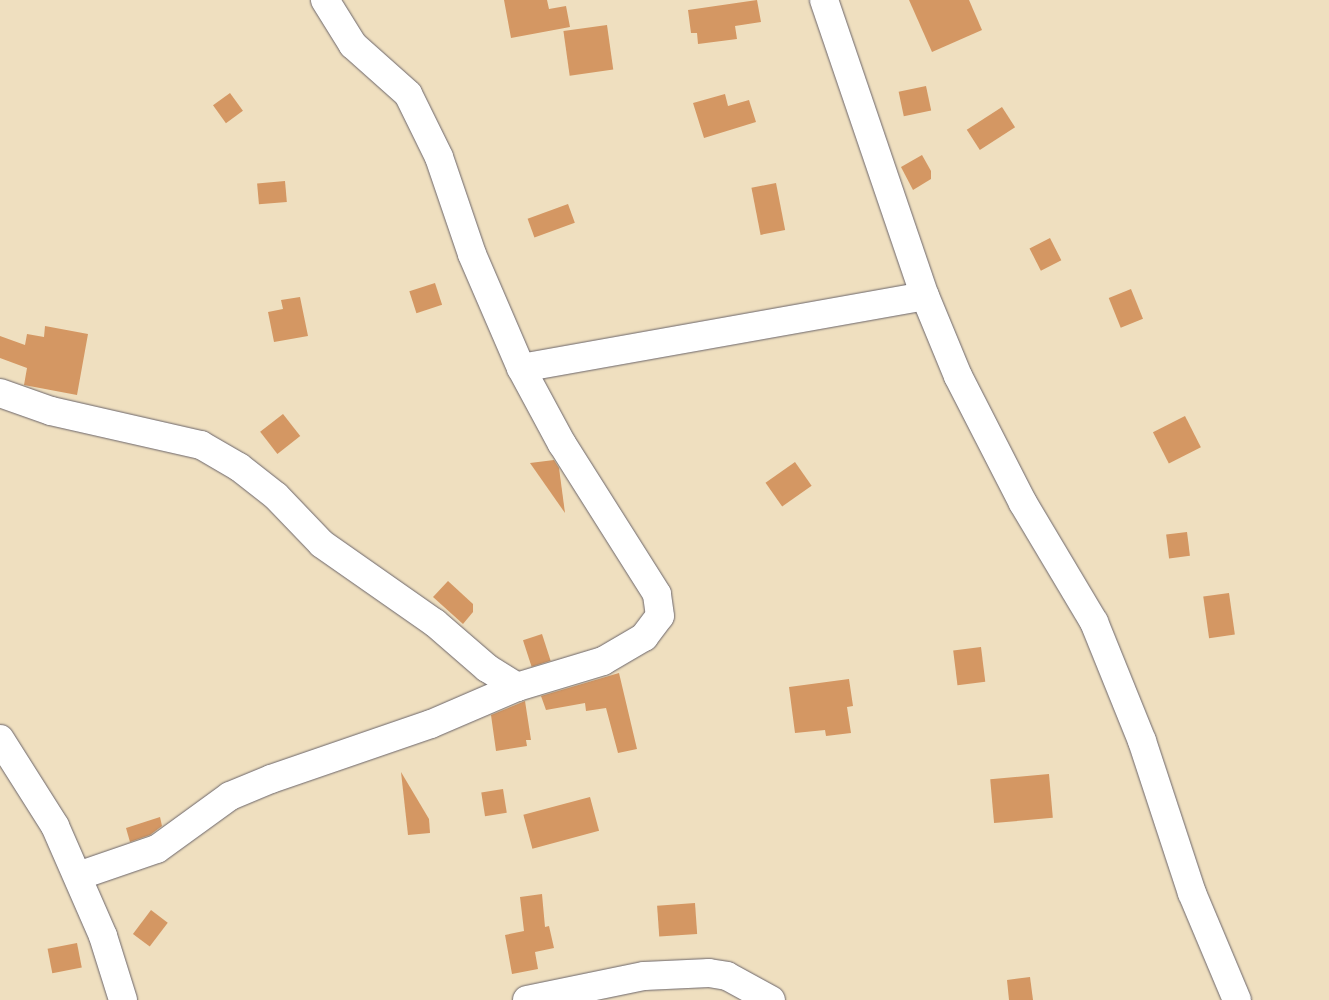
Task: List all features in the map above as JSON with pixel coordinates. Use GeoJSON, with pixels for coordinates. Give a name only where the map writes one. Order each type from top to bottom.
{"type":"FeatureCollection","features":[{"type":"Feature","properties":{"kind":"street"},"geometry":{"type":"LineString","coordinates":[[78,876],[157,850],[230,796],[431,724],[517,687],[603,661],[644,637],[660,616],[657,594],[562,444],[521,368],[472,254],[439,156],[408,94],[353,45],[325,0]]}},
{"type":"Feature","properties":{"kind":"street"},"geometry":{"type":"LineString","coordinates":[[824,0],[925,296],[958,376],[1023,503],[1094,622],[1142,741],[1192,893],[1237,1000]]}},
{"type":"Feature","properties":{"kind":"street"},"geometry":{"type":"LineString","coordinates":[[521,368],[925,296]]}},
{"type":"Feature","properties":{"kind":"street"},"geometry":{"type":"LineString","coordinates":[[0,393],[51,411],[201,445],[239,467],[276,496],[322,544],[435,623],[486,668],[517,687]]}},
{"type":"Feature","properties":{"kind":"street"},"geometry":{"type":"LineString","coordinates":[[4,751],[55,826],[103,936],[123,1000]]}},
{"type":"Feature","properties":{"kind":"street"},"geometry":{"type":"LineString","coordinates":[[526,1000],[644,976],[709,973],[727,976],[771,1000]]}},
{"type":"Feature","properties":{"kind":"building"},"geometry":{"type":"Polygon","coordinates":[[[504,0],[547,0],[549,9],[566,6],[570,27],[511,38],[504,0]]]}},
{"type":"Feature","properties":{"kind":"building"},"geometry":{"type":"Polygon","coordinates":[[[757,0],[761,22],[735,26],[737,39],[698,44],[697,33],[691,33],[688,10],[757,0]]]}},
{"type":"Feature","properties":{"kind":"building"},"geometry":{"type":"Polygon","coordinates":[[[909,0],[969,0],[982,30],[932,52],[909,0]]]}},
{"type":"Feature","properties":{"kind":"building"},"geometry":{"type":"Polygon","coordinates":[[[607,25],[613,70],[570,76],[563,31],[607,25]]]}},
{"type":"Feature","properties":{"kind":"building"},"geometry":{"type":"Polygon","coordinates":[[[926,86],[931,110],[904,116],[899,92],[926,86]]]}},
{"type":"Feature","properties":{"kind":"building"},"geometry":{"type":"Polygon","coordinates":[[[230,93],[243,111],[226,123],[213,105],[230,93]]]}},
{"type":"Feature","properties":{"kind":"building"},"geometry":{"type":"Polygon","coordinates":[[[725,94],[728,106],[749,100],[756,122],[704,138],[693,103],[725,94]]]}},
{"type":"Feature","properties":{"kind":"building"},"geometry":{"type":"Polygon","coordinates":[[[1002,107],[1015,127],[980,150],[967,130],[1002,107]]]}},
{"type":"Feature","properties":{"kind":"building"},"geometry":{"type":"Polygon","coordinates":[[[922,155],[931,171],[931,179],[913,190],[901,167],[922,155]]]}},
{"type":"Feature","properties":{"kind":"building"},"geometry":{"type":"Polygon","coordinates":[[[285,181],[287,202],[259,204],[257,183],[285,181]]]}},
{"type":"Feature","properties":{"kind":"building"},"geometry":{"type":"Polygon","coordinates":[[[776,183],[785,230],[761,235],[751,188],[776,183]]]}},
{"type":"Feature","properties":{"kind":"building"},"geometry":{"type":"Polygon","coordinates":[[[568,204],[575,223],[534,238],[528,219],[568,204]]]}},
{"type":"Feature","properties":{"kind":"building"},"geometry":{"type":"Polygon","coordinates":[[[1050,238],[1061,260],[1041,271],[1030,248],[1050,238]]]}},
{"type":"Feature","properties":{"kind":"building"},"geometry":{"type":"Polygon","coordinates":[[[435,283],[442,305],[416,313],[409,291],[435,283]]]}},
{"type":"Feature","properties":{"kind":"building"},"geometry":{"type":"Polygon","coordinates":[[[1131,289],[1143,319],[1121,328],[1109,298],[1131,289]]]}},
{"type":"Feature","properties":{"kind":"building"},"geometry":{"type":"Polygon","coordinates":[[[300,297],[308,336],[274,342],[268,312],[283,309],[281,300],[300,297]]]}},
{"type":"Feature","properties":{"kind":"building"},"geometry":{"type":"Polygon","coordinates":[[[45,326],[88,334],[77,395],[24,385],[27,368],[0,358],[0,336],[25,345],[27,334],[44,337],[45,326]]]}},
{"type":"Feature","properties":{"kind":"building"},"geometry":{"type":"Polygon","coordinates":[[[283,414],[300,436],[277,454],[260,432],[283,414]]]}},
{"type":"Feature","properties":{"kind":"building"},"geometry":{"type":"Polygon","coordinates":[[[1185,416],[1201,447],[1169,464],[1153,432],[1185,416]]]}},
{"type":"Feature","properties":{"kind":"building"},"geometry":{"type":"Polygon","coordinates":[[[554,460],[559,468],[565,513],[530,463],[554,460]]]}},
{"type":"Feature","properties":{"kind":"building"},"geometry":{"type":"Polygon","coordinates":[[[795,462],[812,486],[782,506],[766,483],[795,462]]]}},
{"type":"Feature","properties":{"kind":"building"},"geometry":{"type":"Polygon","coordinates":[[[1187,532],[1190,556],[1169,558],[1166,535],[1187,532]]]}},
{"type":"Feature","properties":{"kind":"building"},"geometry":{"type":"Polygon","coordinates":[[[448,581],[473,604],[473,612],[463,624],[433,597],[448,581]]]}},
{"type":"Feature","properties":{"kind":"building"},"geometry":{"type":"Polygon","coordinates":[[[1229,593],[1235,635],[1209,638],[1203,597],[1229,593]]]}},
{"type":"Feature","properties":{"kind":"building"},"geometry":{"type":"Polygon","coordinates":[[[542,634],[551,661],[532,667],[523,640],[542,634]]]}},
{"type":"Feature","properties":{"kind":"building"},"geometry":{"type":"Polygon","coordinates":[[[981,647],[985,682],[957,685],[953,650],[981,647]]]}},
{"type":"Feature","properties":{"kind":"building"},"geometry":{"type":"Polygon","coordinates":[[[619,673],[637,749],[618,753],[606,708],[586,711],[585,703],[546,710],[541,696],[619,673]]]}},
{"type":"Feature","properties":{"kind":"building"},"geometry":{"type":"Polygon","coordinates":[[[849,679],[853,706],[847,707],[851,733],[826,736],[825,730],[795,733],[789,687],[849,679]]]}},
{"type":"Feature","properties":{"kind":"building"},"geometry":{"type":"Polygon","coordinates":[[[525,701],[531,740],[526,740],[527,746],[496,751],[491,715],[525,701]]]}},
{"type":"Feature","properties":{"kind":"building"},"geometry":{"type":"Polygon","coordinates":[[[401,772],[429,819],[430,833],[408,835],[401,772]]]}},
{"type":"Feature","properties":{"kind":"building"},"geometry":{"type":"Polygon","coordinates":[[[1049,774],[1053,818],[994,823],[990,779],[1049,774]]]}},
{"type":"Feature","properties":{"kind":"building"},"geometry":{"type":"Polygon","coordinates":[[[503,789],[507,813],[485,816],[481,792],[503,789]]]}},
{"type":"Feature","properties":{"kind":"building"},"geometry":{"type":"Polygon","coordinates":[[[590,797],[599,831],[532,849],[523,815],[590,797]]]}},
{"type":"Feature","properties":{"kind":"building"},"geometry":{"type":"Polygon","coordinates":[[[160,817],[162,826],[150,835],[130,842],[126,828],[160,817]]]}},
{"type":"Feature","properties":{"kind":"building"},"geometry":{"type":"Polygon","coordinates":[[[542,894],[545,927],[549,926],[554,948],[535,952],[538,969],[512,974],[505,935],[524,931],[520,897],[542,894]]]}},
{"type":"Feature","properties":{"kind":"building"},"geometry":{"type":"Polygon","coordinates":[[[695,903],[697,934],[659,937],[657,906],[695,903]]]}},
{"type":"Feature","properties":{"kind":"building"},"geometry":{"type":"Polygon","coordinates":[[[151,910],[168,923],[150,947],[133,934],[151,910]]]}},
{"type":"Feature","properties":{"kind":"building"},"geometry":{"type":"Polygon","coordinates":[[[77,943],[82,968],[52,973],[48,949],[77,943]]]}},
{"type":"Feature","properties":{"kind":"building"},"geometry":{"type":"Polygon","coordinates":[[[1030,977],[1033,1000],[1009,1000],[1007,980],[1030,977]]]}}]}
